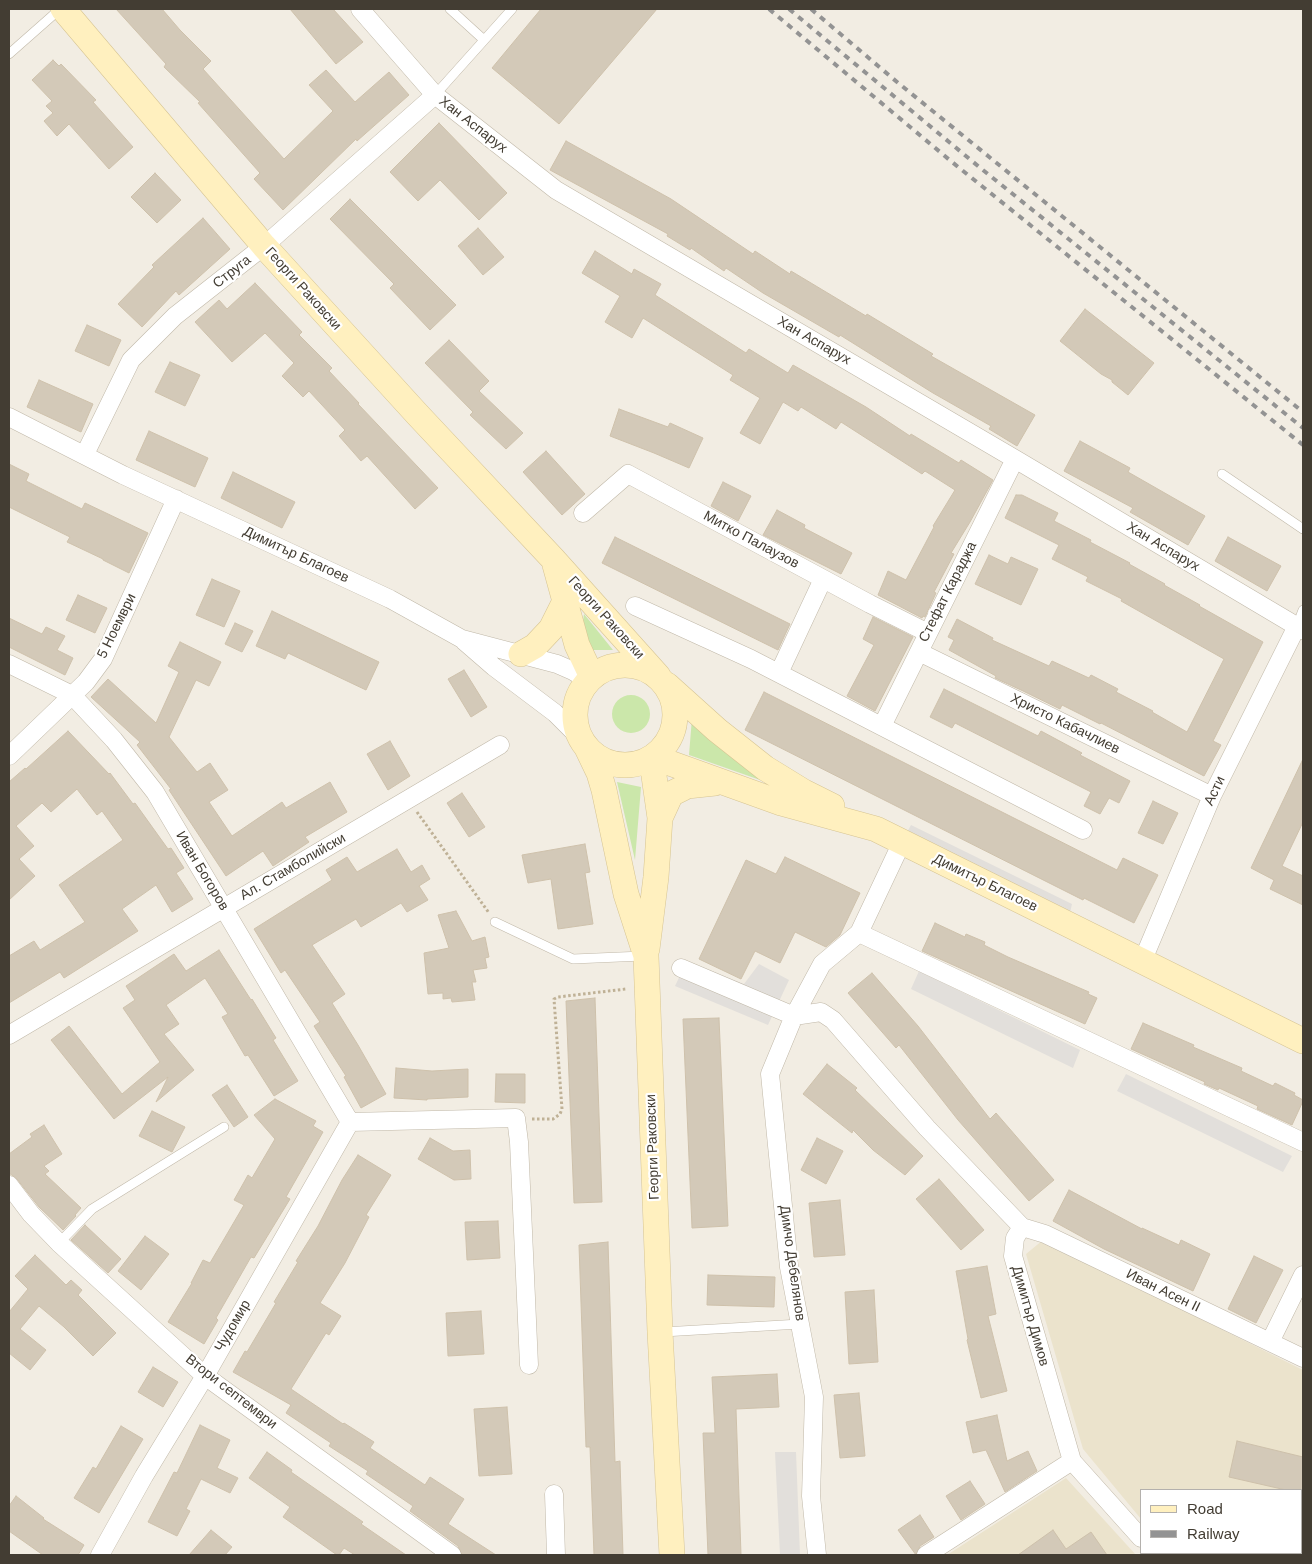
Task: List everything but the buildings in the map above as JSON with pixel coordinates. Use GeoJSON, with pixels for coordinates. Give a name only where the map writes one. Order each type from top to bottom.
{"type":"FeatureCollection","features":[{"type":"Feature","properties":{"kind":"street","name":"Георги Раковски"},"geometry":{"type":"LineString","coordinates":[[61,9],[264,246],[417,414],[554,560],[614,629],[662,680]]}},
{"type":"Feature","properties":{"kind":"street","name":"Хан Аспарух"},"geometry":{"type":"LineString","coordinates":[[360,9],[435,95],[556,190],[1015,459],[1301,622]]}},
{"type":"Feature","properties":{"kind":"street","name":"Струга"},"geometry":{"type":"LineString","coordinates":[[85,454],[131,360],[175,316],[264,246],[435,95]]}},
{"type":"Feature","properties":{"kind":"street","name":"Димитър Благоев"},"geometry":{"type":"LineString","coordinates":[[9,417],[176,499],[390,599],[462,639],[557,664],[590,678]]}},
{"type":"Feature","properties":{"kind":"street","name":"Стефат Караджа"},"geometry":{"type":"LineString","coordinates":[[882,726],[1015,459]]}},
{"type":"Feature","properties":{"kind":"street","name":"Митко Палаузов"},"geometry":{"type":"LineString","coordinates":[[583,513],[628,474],[928,633]]}},
{"type":"Feature","properties":{"kind":"street","name":"5 Ноември"},"geometry":{"type":"LineString","coordinates":[[9,756],[86,682],[103,659],[176,499]]}},
{"type":"Feature","properties":{"kind":"street","name":"Георги Раковски"},"geometry":{"type":"LineString","coordinates":[[554,560],[577,645],[590,678]]}},
{"type":"Feature","properties":{"kind":"street"},"geometry":{"type":"LineString","coordinates":[[779,673],[823,579]]}},
{"type":"Feature","properties":{"kind":"street"},"geometry":{"type":"LineString","coordinates":[[522,654],[535,646],[551,629],[565,601]]}},
{"type":"Feature","properties":{"kind":"street"},"geometry":{"type":"LineString","coordinates":[[635,606],[751,658],[1083,830]]}},
{"type":"Feature","properties":{"kind":"street","name":"Асти"},"geometry":{"type":"LineString","coordinates":[[1142,962],[1212,796],[1301,622]]}},
{"type":"Feature","properties":{"kind":"street"},"geometry":{"type":"LineString","coordinates":[[462,639],[494,667],[555,713],[595,756],[605,762],[616,765],[628,766],[651,758],[666,746],[673,732],[676,715],[674,699],[662,680]]}},
{"type":"Feature","properties":{"kind":"street","name":"Христо Кабачлиев"},"geometry":{"type":"LineString","coordinates":[[919,652],[1212,796]]}},
{"type":"Feature","properties":{"kind":"street","name":"Иван Богоров"},"geometry":{"type":"LineString","coordinates":[[9,664],[72,695],[114,740],[155,792],[350,1122]]}},
{"type":"Feature","properties":{"kind":"street"},"geometry":{"type":"LineString","coordinates":[[583,743],[575,723],[575,708],[579,693],[590,678],[604,669],[617,665],[632,665],[645,668],[662,680],[717,730],[765,768],[804,792],[876,829]]}},
{"type":"Feature","properties":{"kind":"street","name":"Георги Раковски"},"geometry":{"type":"LineString","coordinates":[[583,743],[599,773],[626,894],[646,956],[660,1332],[672,1555]]}},
{"type":"Feature","properties":{"kind":"street","name":"Ал. Стамболийски"},"geometry":{"type":"LineString","coordinates":[[9,1035],[500,746]]}},
{"type":"Feature","properties":{"kind":"street","name":"Димитър Благоев"},"geometry":{"type":"LineString","coordinates":[[651,758],[781,803],[876,829],[1303,1041]]}},
{"type":"Feature","properties":{"kind":"street"},"geometry":{"type":"LineString","coordinates":[[646,956],[656,877],[660,818],[651,758]]}},
{"type":"Feature","properties":{"kind":"street"},"geometry":{"type":"LineString","coordinates":[[660,818],[671,794],[687,786],[722,783]]}},
{"type":"Feature","properties":{"kind":"street"},"geometry":{"type":"LineString","coordinates":[[902,842],[859,932],[1303,1142]]}},
{"type":"Feature","properties":{"kind":"street","name":"Димчо Дебелянов"},"geometry":{"type":"LineString","coordinates":[[817,1555],[811,1496],[814,1397],[789,1267],[770,1074],[794,1016],[822,964],[859,932]]}},
{"type":"Feature","properties":{"kind":"street"},"geometry":{"type":"LineString","coordinates":[[681,968],[794,1016],[821,1012],[833,1020],[927,1128],[1022,1227]]}},
{"type":"Feature","properties":{"kind":"street"},"geometry":{"type":"LineString","coordinates":[[350,1122],[516,1118],[519,1142],[529,1365]]}},
{"type":"Feature","properties":{"kind":"street","name":"Чудомир"},"geometry":{"type":"LineString","coordinates":[[100,1555],[350,1122]]}},
{"type":"Feature","properties":{"kind":"street","name":"Втори септември"},"geometry":{"type":"LineString","coordinates":[[9,1185],[31,1214],[59,1243],[205,1376],[452,1555]]}},
{"type":"Feature","properties":{"kind":"street","name":"Иван Асен II"},"geometry":{"type":"LineString","coordinates":[[1022,1227],[1045,1234],[1303,1358]]}},
{"type":"Feature","properties":{"kind":"street","name":"Димитър Димов"},"geometry":{"type":"LineString","coordinates":[[1022,1227],[1015,1238],[1013,1256],[1072,1461],[1140,1537]]}},
{"type":"Feature","properties":{"kind":"street"},"geometry":{"type":"LineString","coordinates":[[1270,1342],[1303,1275]]}},
{"type":"Feature","properties":{"kind":"street"},"geometry":{"type":"LineString","coordinates":[[926,1555],[1072,1461]]}},
{"type":"Feature","properties":{"kind":"street"},"geometry":{"type":"LineString","coordinates":[[554,1494],[556,1555]]}},
{"type":"Feature","properties":{"kind":"lane"},"geometry":{"type":"LineString","coordinates":[[9,54],[61,9]]}},
{"type":"Feature","properties":{"kind":"lane"},"geometry":{"type":"LineString","coordinates":[[450,9],[484,40]]}},
{"type":"Feature","properties":{"kind":"lane"},"geometry":{"type":"LineString","coordinates":[[435,95],[512,9]]}},
{"type":"Feature","properties":{"kind":"lane"},"geometry":{"type":"LineString","coordinates":[[1222,474],[1303,529]]}},
{"type":"Feature","properties":{"kind":"lane"},"geometry":{"type":"LineString","coordinates":[[495,922],[573,958],[646,956]]}},
{"type":"Feature","properties":{"kind":"lane"},"geometry":{"type":"LineString","coordinates":[[59,1243],[92,1209],[224,1127]]}},
{"type":"Feature","properties":{"kind":"lane"},"geometry":{"type":"LineString","coordinates":[[660,1332],[800,1324]]}},
{"type":"Feature","properties":{"kind":"path"},"geometry":{"type":"LineString","coordinates":[[408,799],[495,922]]}},
{"type":"Feature","properties":{"kind":"path"},"geometry":{"type":"LineString","coordinates":[[516,1118],[553,1119],[560,1114],[562,1109],[554,1000],[558,997],[648,986]]}},
{"type":"Feature","properties":{"kind":"shaded area"},"geometry":{"type":"Polygon","coordinates":[[[911,825],[1072,904],[1069,917],[904,838],[911,825]]]}},
{"type":"Feature","properties":{"kind":"shaded area"},"geometry":{"type":"Polygon","coordinates":[[[687,961],[744,984],[759,964],[789,980],[768,1025],[675,986],[687,961]]]}},
{"type":"Feature","properties":{"kind":"shaded area"},"geometry":{"type":"Polygon","coordinates":[[[919,971],[1080,1050],[1073,1068],[911,989],[919,971]]]}},
{"type":"Feature","properties":{"kind":"shaded area"},"geometry":{"type":"Polygon","coordinates":[[[1126,1074],[1292,1156],[1283,1172],[1117,1091],[1126,1074]]]}},
{"type":"Feature","properties":{"kind":"shaded area"},"geometry":{"type":"Polygon","coordinates":[[[1043,1240],[1303,1370],[1303,1555],[1170,1554],[1302,1554],[1302,1489],[1140,1489],[1140,1518],[1083,1449],[1026,1254],[1043,1240]]]}},
{"type":"Feature","properties":{"kind":"shaded area"},"geometry":{"type":"Polygon","coordinates":[[[775,1452],[796,1452],[800,1555],[780,1555],[775,1452]]]}},
{"type":"Feature","properties":{"kind":"shaded area"},"geometry":{"type":"Polygon","coordinates":[[[1066,1478],[1136,1555],[947,1555],[1066,1478]]]}},
{"type":"Feature","properties":{"kind":"green space"},"geometry":{"type":"Polygon","coordinates":[[[584,614],[613,650],[588,650],[582,628],[584,614]]]}},
{"type":"Feature","properties":{"kind":"green space"},"geometry":{"type":"Polygon","coordinates":[[[631,695],[645,700],[650,714],[645,728],[631,733],[617,728],[612,714],[617,700],[631,695]]]}},
{"type":"Feature","properties":{"kind":"green space"},"geometry":{"type":"Polygon","coordinates":[[[692,718],[763,781],[689,755],[692,718]]]}},
{"type":"Feature","properties":{"kind":"green space"},"geometry":{"type":"Polygon","coordinates":[[[617,782],[641,787],[635,860],[617,782]]]}},
{"type":"Feature","properties":{"kind":"railway"},"geometry":{"type":"LineString","coordinates":[[769,9],[952,162],[1303,445]]}},
{"type":"Feature","properties":{"kind":"railway"},"geometry":{"type":"LineString","coordinates":[[789,9],[978,166],[1303,428]]}},
{"type":"Feature","properties":{"kind":"railway"},"geometry":{"type":"LineString","coordinates":[[811,9],[897,82],[1303,412]]}}]}
